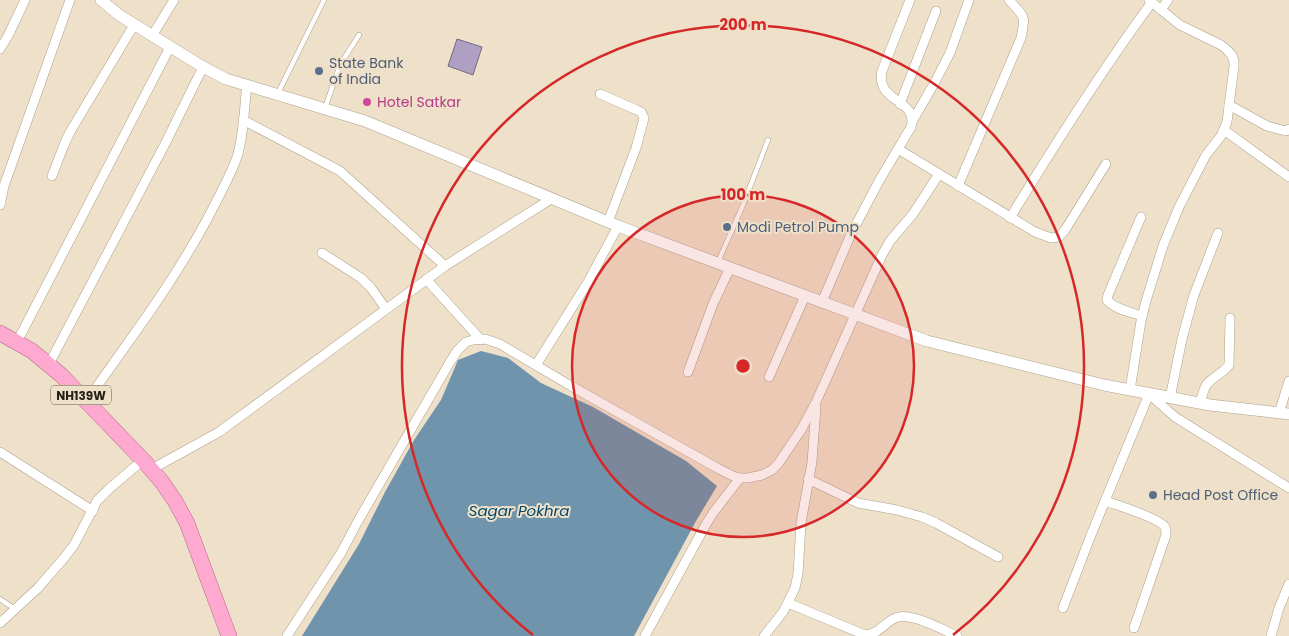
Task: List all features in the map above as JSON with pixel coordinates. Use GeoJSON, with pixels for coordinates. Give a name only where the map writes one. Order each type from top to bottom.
{"type":"FeatureCollection","features":[{"type":"Feature","properties":{"kind":"highway","name":"NH139W"},"geometry":{"type":"LineString","coordinates":[[0,332],[32,351],[49,364],[87,400],[148,465],[174,500],[186,524],[229,636]]}},
{"type":"Feature","properties":{"kind":"street"},"geometry":{"type":"LineString","coordinates":[[0,49],[25,0]]}},
{"type":"Feature","properties":{"kind":"street"},"geometry":{"type":"LineString","coordinates":[[0,205],[4,186],[70,0]]}},
{"type":"Feature","properties":{"kind":"street"},"geometry":{"type":"LineString","coordinates":[[101,0],[134,25],[226,80],[365,121],[613,224],[927,341],[1104,385],[1200,403],[1284,413],[1289,381]]}},
{"type":"Feature","properties":{"kind":"street"},"geometry":{"type":"LineString","coordinates":[[152,36],[174,0]]}},
{"type":"Feature","properties":{"kind":"street"},"geometry":{"type":"LineString","coordinates":[[910,0],[880,78],[881,85],[885,91],[911,113],[913,120]]}},
{"type":"Feature","properties":{"kind":"street"},"geometry":{"type":"LineString","coordinates":[[822,302],[852,234],[879,181],[911,127],[950,53],[969,0]]}},
{"type":"Feature","properties":{"kind":"street"},"geometry":{"type":"LineString","coordinates":[[958,186],[1021,38],[1023,16],[1009,0]]}},
{"type":"Feature","properties":{"kind":"street"},"geometry":{"type":"LineString","coordinates":[[1161,10],[1168,0]]}},
{"type":"Feature","properties":{"kind":"street"},"geometry":{"type":"LineString","coordinates":[[1010,218],[1052,148],[1150,1],[1180,25],[1222,45],[1231,53],[1234,66],[1224,130],[1206,155],[1179,207],[1163,246],[1142,316],[1130,390]]}},
{"type":"Feature","properties":{"kind":"street"},"geometry":{"type":"LineString","coordinates":[[900,104],[936,12]]}},
{"type":"Feature","properties":{"kind":"street"},"geometry":{"type":"LineString","coordinates":[[52,176],[67,138],[134,25]]}},
{"type":"Feature","properties":{"kind":"street"},"geometry":{"type":"LineString","coordinates":[[17,342],[170,47]]}},
{"type":"Feature","properties":{"kind":"street"},"geometry":{"type":"LineString","coordinates":[[49,364],[165,144],[202,67]]}},
{"type":"Feature","properties":{"kind":"street"},"geometry":{"type":"LineString","coordinates":[[87,400],[159,299],[199,235],[237,158],[247,85]]}},
{"type":"Feature","properties":{"kind":"street"},"geometry":{"type":"LineString","coordinates":[[536,366],[588,282],[613,224],[644,118],[641,112],[600,94]]}},
{"type":"Feature","properties":{"kind":"street"},"geometry":{"type":"LineString","coordinates":[[1229,105],[1267,126],[1286,131],[1289,129]]}},
{"type":"Feature","properties":{"kind":"street"},"geometry":{"type":"LineString","coordinates":[[243,120],[340,171],[445,266]]}},
{"type":"Feature","properties":{"kind":"street"},"geometry":{"type":"LineString","coordinates":[[1224,130],[1289,177]]}},
{"type":"Feature","properties":{"kind":"street"},"geometry":{"type":"LineString","coordinates":[[898,150],[1010,218],[1043,236],[1052,238],[1059,237],[1065,230],[1106,164]]}},
{"type":"Feature","properties":{"kind":"street"},"geometry":{"type":"LineString","coordinates":[[287,636],[341,553],[450,362],[466,342],[485,339],[500,344],[702,460],[740,478],[748,478],[772,470],[801,430],[816,402],[875,268],[890,241],[913,214],[939,174]]}},
{"type":"Feature","properties":{"kind":"street"},"geometry":{"type":"LineString","coordinates":[[0,623],[38,588],[64,558],[74,545],[98,501],[104,494],[148,465],[219,432],[426,279],[551,199]]}},
{"type":"Feature","properties":{"kind":"street"},"geometry":{"type":"LineString","coordinates":[[1142,217],[1107,300],[1116,307],[1142,316]]}},
{"type":"Feature","properties":{"kind":"street"},"geometry":{"type":"LineString","coordinates":[[1170,398],[1182,339],[1194,295],[1218,233]]}},
{"type":"Feature","properties":{"kind":"street"},"geometry":{"type":"LineString","coordinates":[[322,253],[361,278],[371,288],[386,309]]}},
{"type":"Feature","properties":{"kind":"street"},"geometry":{"type":"LineString","coordinates":[[688,372],[730,268]]}},
{"type":"Feature","properties":{"kind":"street"},"geometry":{"type":"LineString","coordinates":[[426,279],[481,340]]}},
{"type":"Feature","properties":{"kind":"street"},"geometry":{"type":"LineString","coordinates":[[769,376],[805,296]]}},
{"type":"Feature","properties":{"kind":"street"},"geometry":{"type":"LineString","coordinates":[[1200,403],[1206,386],[1225,370],[1228,365],[1230,318]]}},
{"type":"Feature","properties":{"kind":"street"},"geometry":{"type":"LineString","coordinates":[[1149,394],[1175,417],[1289,488]]}},
{"type":"Feature","properties":{"kind":"street"},"geometry":{"type":"LineString","coordinates":[[1063,608],[1149,394]]}},
{"type":"Feature","properties":{"kind":"street"},"geometry":{"type":"LineString","coordinates":[[764,636],[783,612],[795,588],[798,574],[801,523],[812,462],[816,402]]}},
{"type":"Feature","properties":{"kind":"street"},"geometry":{"type":"LineString","coordinates":[[0,452],[93,511]]}},
{"type":"Feature","properties":{"kind":"street"},"geometry":{"type":"LineString","coordinates":[[644,636],[705,526],[740,478]]}},
{"type":"Feature","properties":{"kind":"street"},"geometry":{"type":"LineString","coordinates":[[808,479],[858,503],[922,516],[998,556]]}},
{"type":"Feature","properties":{"kind":"street"},"geometry":{"type":"LineString","coordinates":[[1105,501],[1151,518],[1161,523],[1166,529],[1166,535],[1134,628]]}},
{"type":"Feature","properties":{"kind":"street"},"geometry":{"type":"LineString","coordinates":[[1271,636],[1279,608],[1289,584]]}},
{"type":"Feature","properties":{"kind":"street"},"geometry":{"type":"LineString","coordinates":[[788,603],[865,635],[872,634],[900,616],[913,618],[957,636]]}},
{"type":"Feature","properties":{"kind":"lane"},"geometry":{"type":"LineString","coordinates":[[277,94],[324,0]]}},
{"type":"Feature","properties":{"kind":"lane"},"geometry":{"type":"LineString","coordinates":[[325,109],[340,65],[359,35]]}},
{"type":"Feature","properties":{"kind":"lane"},"geometry":{"type":"LineString","coordinates":[[717,263],[743,206],[768,140]]}},
{"type":"Feature","properties":{"kind":"lane"},"geometry":{"type":"LineString","coordinates":[[0,599],[15,609]]}},
{"type":"Feature","properties":{"kind":"water","name":"Sagar Pokhra"},"geometry":{"type":"Polygon","coordinates":[[[481,351],[508,358],[541,383],[593,407],[686,461],[717,486],[634,636],[302,636],[359,544],[414,440],[441,400],[458,360],[481,351]]]}},
{"type":"Feature","properties":{"kind":"building"},"geometry":{"type":"Polygon","coordinates":[[[457,39],[482,47],[473,75],[448,66],[457,39]]]}},
{"type":"Feature","properties":{"kind":"place","name":"State Bank of India"},"geometry":{"type":"Point","coordinates":[319,71]}},
{"type":"Feature","properties":{"kind":"place","name":"Hotel Satkar"},"geometry":{"type":"Point","coordinates":[367,102]}},
{"type":"Feature","properties":{"kind":"place","name":"Modi Petrol Pump"},"geometry":{"type":"Point","coordinates":[727,227]}},
{"type":"Feature","properties":{"kind":"place","name":"Head Post Office"},"geometry":{"type":"Point","coordinates":[1153,495]}}]}
